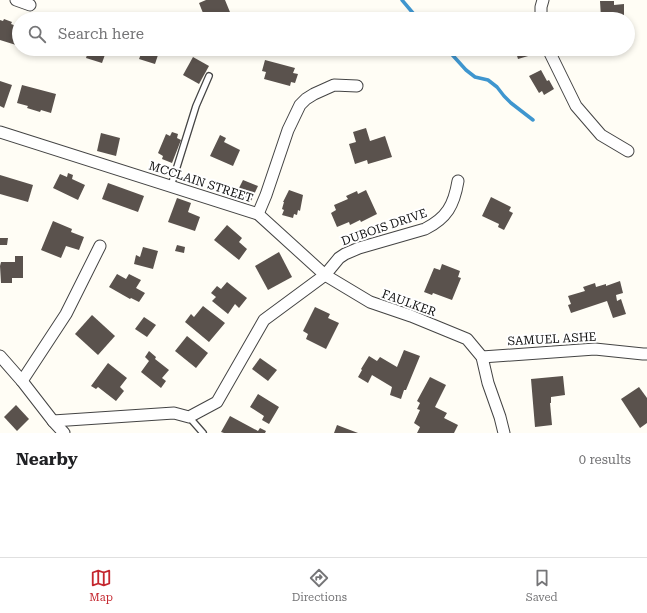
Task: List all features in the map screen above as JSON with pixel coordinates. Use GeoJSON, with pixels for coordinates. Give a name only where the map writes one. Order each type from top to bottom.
{"type":"FeatureCollection","features":[{"type":"Feature","properties":{"kind":"street"},"geometry":{"type":"LineString","coordinates":[[16,0],[30,5]]}},
{"type":"Feature","properties":{"kind":"street"},"geometry":{"type":"LineString","coordinates":[[541,12],[543,0]]}},
{"type":"Feature","properties":{"kind":"street"},"geometry":{"type":"LineString","coordinates":[[551,56],[576,106],[601,135],[628,151]]}},
{"type":"Feature","properties":{"kind":"street"},"geometry":{"type":"LineString","coordinates":[[258,214],[288,130],[300,105],[314,94],[334,85],[357,86]]}},
{"type":"Feature","properties":{"kind":"street","name":"MCCLAIN STREET"},"geometry":{"type":"LineString","coordinates":[[0,132],[258,214],[325,275]]}},
{"type":"Feature","properties":{"kind":"street","name":"DUBOIS DRIVE"},"geometry":{"type":"LineString","coordinates":[[325,275],[339,258],[345,254],[359,248],[434,225],[441,220],[450,208],[455,197],[458,181]]}},
{"type":"Feature","properties":{"kind":"street"},"geometry":{"type":"LineString","coordinates":[[22,381],[66,314],[100,246]]}},
{"type":"Feature","properties":{"kind":"street"},"geometry":{"type":"LineString","coordinates":[[53,421],[174,413],[189,417],[217,402],[264,320],[325,275]]}},
{"type":"Feature","properties":{"kind":"street","name":"FAULKER"},"geometry":{"type":"LineString","coordinates":[[325,275],[370,302],[411,316],[467,339],[482,357]]}},
{"type":"Feature","properties":{"kind":"street","name":"SAMUEL ASHE"},"geometry":{"type":"LineString","coordinates":[[482,357],[595,349],[647,354]]}},
{"type":"Feature","properties":{"kind":"street"},"geometry":{"type":"LineString","coordinates":[[0,356],[64,433]]}},
{"type":"Feature","properties":{"kind":"street"},"geometry":{"type":"LineString","coordinates":[[482,357],[488,383],[500,416],[504,433]]}},
{"type":"Feature","properties":{"kind":"lane"},"geometry":{"type":"LineString","coordinates":[[171,186],[196,106],[209,76]]}},
{"type":"Feature","properties":{"kind":"lane"},"geometry":{"type":"LineString","coordinates":[[189,417],[203,433]]}},
{"type":"Feature","properties":{"kind":"building"},"geometry":{"type":"Polygon","coordinates":[[[206,0],[225,0],[230,12],[203,12],[199,3],[206,0]]]}},
{"type":"Feature","properties":{"kind":"building"},"geometry":{"type":"Polygon","coordinates":[[[600,1],[614,1],[614,5],[624,4],[624,12],[601,12],[600,1]]]}},
{"type":"Feature","properties":{"kind":"building"},"geometry":{"type":"Polygon","coordinates":[[[4,19],[12,22],[12,44],[0,40],[0,20],[3,21],[4,19]]]}},
{"type":"Feature","properties":{"kind":"building"},"geometry":{"type":"Polygon","coordinates":[[[87,56],[104,56],[102,63],[86,58],[87,56]]]}},
{"type":"Feature","properties":{"kind":"building"},"geometry":{"type":"Polygon","coordinates":[[[140,56],[158,56],[155,64],[139,59],[140,56]]]}},
{"type":"Feature","properties":{"kind":"building"},"geometry":{"type":"Polygon","coordinates":[[[517,56],[528,56],[518,59],[517,56]]]}},
{"type":"Feature","properties":{"kind":"building"},"geometry":{"type":"Polygon","coordinates":[[[193,57],[209,66],[199,84],[183,75],[193,57]]]}},
{"type":"Feature","properties":{"kind":"building"},"geometry":{"type":"Polygon","coordinates":[[[265,60],[295,68],[293,73],[298,74],[295,83],[291,82],[290,86],[264,79],[266,72],[262,71],[265,60]]]}},
{"type":"Feature","properties":{"kind":"building"},"geometry":{"type":"Polygon","coordinates":[[[541,70],[547,81],[549,80],[554,89],[544,95],[542,91],[539,93],[529,76],[541,70]]]}},
{"type":"Feature","properties":{"kind":"building"},"geometry":{"type":"Polygon","coordinates":[[[0,81],[12,85],[4,108],[0,106],[0,81]]]}},
{"type":"Feature","properties":{"kind":"building"},"geometry":{"type":"Polygon","coordinates":[[[22,85],[56,94],[51,113],[41,110],[40,112],[27,108],[28,106],[17,103],[22,85]]]}},
{"type":"Feature","properties":{"kind":"building"},"geometry":{"type":"Polygon","coordinates":[[[366,128],[370,141],[385,136],[392,157],[368,164],[367,160],[355,164],[349,144],[356,142],[353,132],[366,128]]]}},
{"type":"Feature","properties":{"kind":"building"},"geometry":{"type":"Polygon","coordinates":[[[172,132],[178,134],[177,138],[181,140],[172,163],[162,159],[163,156],[158,153],[166,134],[170,136],[172,132]]]}},
{"type":"Feature","properties":{"kind":"building"},"geometry":{"type":"Polygon","coordinates":[[[101,133],[120,138],[116,156],[97,151],[101,133]]]}},
{"type":"Feature","properties":{"kind":"building"},"geometry":{"type":"Polygon","coordinates":[[[220,135],[226,138],[224,142],[240,150],[233,166],[210,156],[220,135]]]}},
{"type":"Feature","properties":{"kind":"building"},"geometry":{"type":"Polygon","coordinates":[[[68,173],[73,175],[72,179],[85,185],[78,200],[53,188],[60,174],[67,177],[68,173]]]}},
{"type":"Feature","properties":{"kind":"building"},"geometry":{"type":"Polygon","coordinates":[[[0,175],[33,185],[28,202],[0,194],[0,175]]]}},
{"type":"Feature","properties":{"kind":"building"},"geometry":{"type":"Polygon","coordinates":[[[243,180],[258,186],[251,201],[236,194],[243,180]]]}},
{"type":"Feature","properties":{"kind":"building"},"geometry":{"type":"Polygon","coordinates":[[[108,183],[144,196],[138,212],[102,199],[108,183]]]}},
{"type":"Feature","properties":{"kind":"building"},"geometry":{"type":"Polygon","coordinates":[[[289,190],[303,195],[300,211],[298,210],[297,215],[294,214],[293,218],[282,215],[284,210],[282,209],[283,202],[289,190]]]}},
{"type":"Feature","properties":{"kind":"building"},"geometry":{"type":"Polygon","coordinates":[[[366,190],[377,214],[361,222],[360,220],[350,225],[349,222],[337,227],[331,213],[336,210],[334,205],[348,199],[346,196],[357,191],[358,194],[366,190]]]}},
{"type":"Feature","properties":{"kind":"building"},"geometry":{"type":"Polygon","coordinates":[[[491,197],[511,207],[509,211],[513,213],[504,230],[498,227],[499,224],[482,216],[491,197]]]}},
{"type":"Feature","properties":{"kind":"building"},"geometry":{"type":"Polygon","coordinates":[[[177,198],[191,203],[188,212],[200,217],[195,231],[168,222],[177,198]]]}},
{"type":"Feature","properties":{"kind":"building"},"geometry":{"type":"Polygon","coordinates":[[[53,221],[72,229],[71,232],[84,237],[79,250],[66,246],[61,258],[41,250],[53,221]]]}},
{"type":"Feature","properties":{"kind":"building"},"geometry":{"type":"Polygon","coordinates":[[[227,225],[242,238],[239,242],[247,249],[239,260],[214,240],[227,225]]]}},
{"type":"Feature","properties":{"kind":"building"},"geometry":{"type":"Polygon","coordinates":[[[0,238],[8,238],[7,245],[0,245],[0,238]]]}},
{"type":"Feature","properties":{"kind":"building"},"geometry":{"type":"Polygon","coordinates":[[[177,245],[185,247],[184,253],[175,251],[177,245]]]}},
{"type":"Feature","properties":{"kind":"building"},"geometry":{"type":"Polygon","coordinates":[[[143,247],[158,251],[153,269],[134,264],[136,255],[140,257],[143,247]]]}},
{"type":"Feature","properties":{"kind":"building"},"geometry":{"type":"Polygon","coordinates":[[[279,252],[292,277],[268,290],[255,266],[279,252]]]}},
{"type":"Feature","properties":{"kind":"building"},"geometry":{"type":"Polygon","coordinates":[[[15,256],[23,256],[23,278],[12,278],[12,283],[1,283],[1,262],[15,262],[15,256]]]}},
{"type":"Feature","properties":{"kind":"building"},"geometry":{"type":"Polygon","coordinates":[[[442,264],[460,271],[458,277],[461,278],[452,300],[433,293],[432,295],[424,292],[434,268],[440,270],[442,264]]]}},
{"type":"Feature","properties":{"kind":"building"},"geometry":{"type":"Polygon","coordinates":[[[117,274],[126,279],[129,274],[141,280],[136,288],[145,293],[139,302],[131,298],[130,299],[109,287],[117,274]]]}},
{"type":"Feature","properties":{"kind":"building"},"geometry":{"type":"Polygon","coordinates":[[[620,281],[623,293],[616,295],[617,301],[621,299],[626,314],[613,318],[607,301],[571,313],[568,305],[571,304],[568,296],[585,291],[583,287],[595,283],[596,287],[606,284],[606,286],[620,281]]]}},
{"type":"Feature","properties":{"kind":"building"},"geometry":{"type":"Polygon","coordinates":[[[227,282],[247,298],[239,308],[235,304],[228,314],[212,301],[216,297],[211,293],[217,286],[221,289],[227,282]]]}},
{"type":"Feature","properties":{"kind":"building"},"geometry":{"type":"Polygon","coordinates":[[[203,306],[225,323],[209,342],[185,322],[191,314],[194,317],[203,306]]]}},
{"type":"Feature","properties":{"kind":"building"},"geometry":{"type":"Polygon","coordinates":[[[315,307],[330,314],[328,318],[339,323],[326,349],[306,339],[308,334],[303,331],[315,307]]]}},
{"type":"Feature","properties":{"kind":"building"},"geometry":{"type":"Polygon","coordinates":[[[92,315],[115,336],[98,355],[75,334],[92,315]]]}},
{"type":"Feature","properties":{"kind":"building"},"geometry":{"type":"Polygon","coordinates":[[[144,317],[156,325],[147,337],[135,329],[144,317]]]}},
{"type":"Feature","properties":{"kind":"building"},"geometry":{"type":"Polygon","coordinates":[[[187,336],[208,353],[196,368],[175,351],[187,336]]]}},
{"type":"Feature","properties":{"kind":"building"},"geometry":{"type":"Polygon","coordinates":[[[404,350],[420,356],[401,399],[390,395],[392,387],[372,375],[368,383],[358,377],[369,356],[377,361],[380,357],[397,367],[404,350]]]}},
{"type":"Feature","properties":{"kind":"building"},"geometry":{"type":"Polygon","coordinates":[[[149,351],[156,357],[155,359],[169,370],[162,378],[166,381],[161,388],[141,372],[149,361],[145,357],[149,351]]]}},
{"type":"Feature","properties":{"kind":"building"},"geometry":{"type":"Polygon","coordinates":[[[260,358],[277,370],[268,381],[252,369],[260,358]]]}},
{"type":"Feature","properties":{"kind":"building"},"geometry":{"type":"Polygon","coordinates":[[[108,363],[127,378],[120,387],[124,391],[116,401],[98,387],[96,389],[91,386],[108,363]]]}},
{"type":"Feature","properties":{"kind":"building"},"geometry":{"type":"Polygon","coordinates":[[[563,376],[565,395],[551,397],[550,403],[552,425],[535,427],[531,379],[563,376]]]}},
{"type":"Feature","properties":{"kind":"building"},"geometry":{"type":"Polygon","coordinates":[[[430,377],[446,385],[435,407],[447,413],[444,418],[458,425],[454,433],[417,433],[420,427],[414,423],[420,410],[417,409],[420,403],[417,401],[430,377]]]}},
{"type":"Feature","properties":{"kind":"building"},"geometry":{"type":"Polygon","coordinates":[[[639,387],[647,398],[647,423],[640,428],[621,399],[639,387]]]}},
{"type":"Feature","properties":{"kind":"building"},"geometry":{"type":"Polygon","coordinates":[[[258,394],[279,407],[269,424],[262,420],[264,416],[250,407],[258,394]]]}},
{"type":"Feature","properties":{"kind":"building"},"geometry":{"type":"Polygon","coordinates":[[[16,405],[29,419],[17,431],[4,417],[16,405]]]}},
{"type":"Feature","properties":{"kind":"building"},"geometry":{"type":"Polygon","coordinates":[[[230,416],[258,431],[260,428],[266,431],[265,433],[221,432],[230,416]]]}},
{"type":"Feature","properties":{"kind":"building"},"geometry":{"type":"Polygon","coordinates":[[[337,425],[358,433],[334,433],[337,425]]]}},
{"type":"Feature","properties":{"kind":"waterway"},"geometry":{"type":"LineString","coordinates":[[402,0],[412,12]]}},
{"type":"Feature","properties":{"kind":"waterway"},"geometry":{"type":"LineString","coordinates":[[453,56],[466,70],[475,77],[488,80],[497,87],[511,103],[533,120]]}}]}
